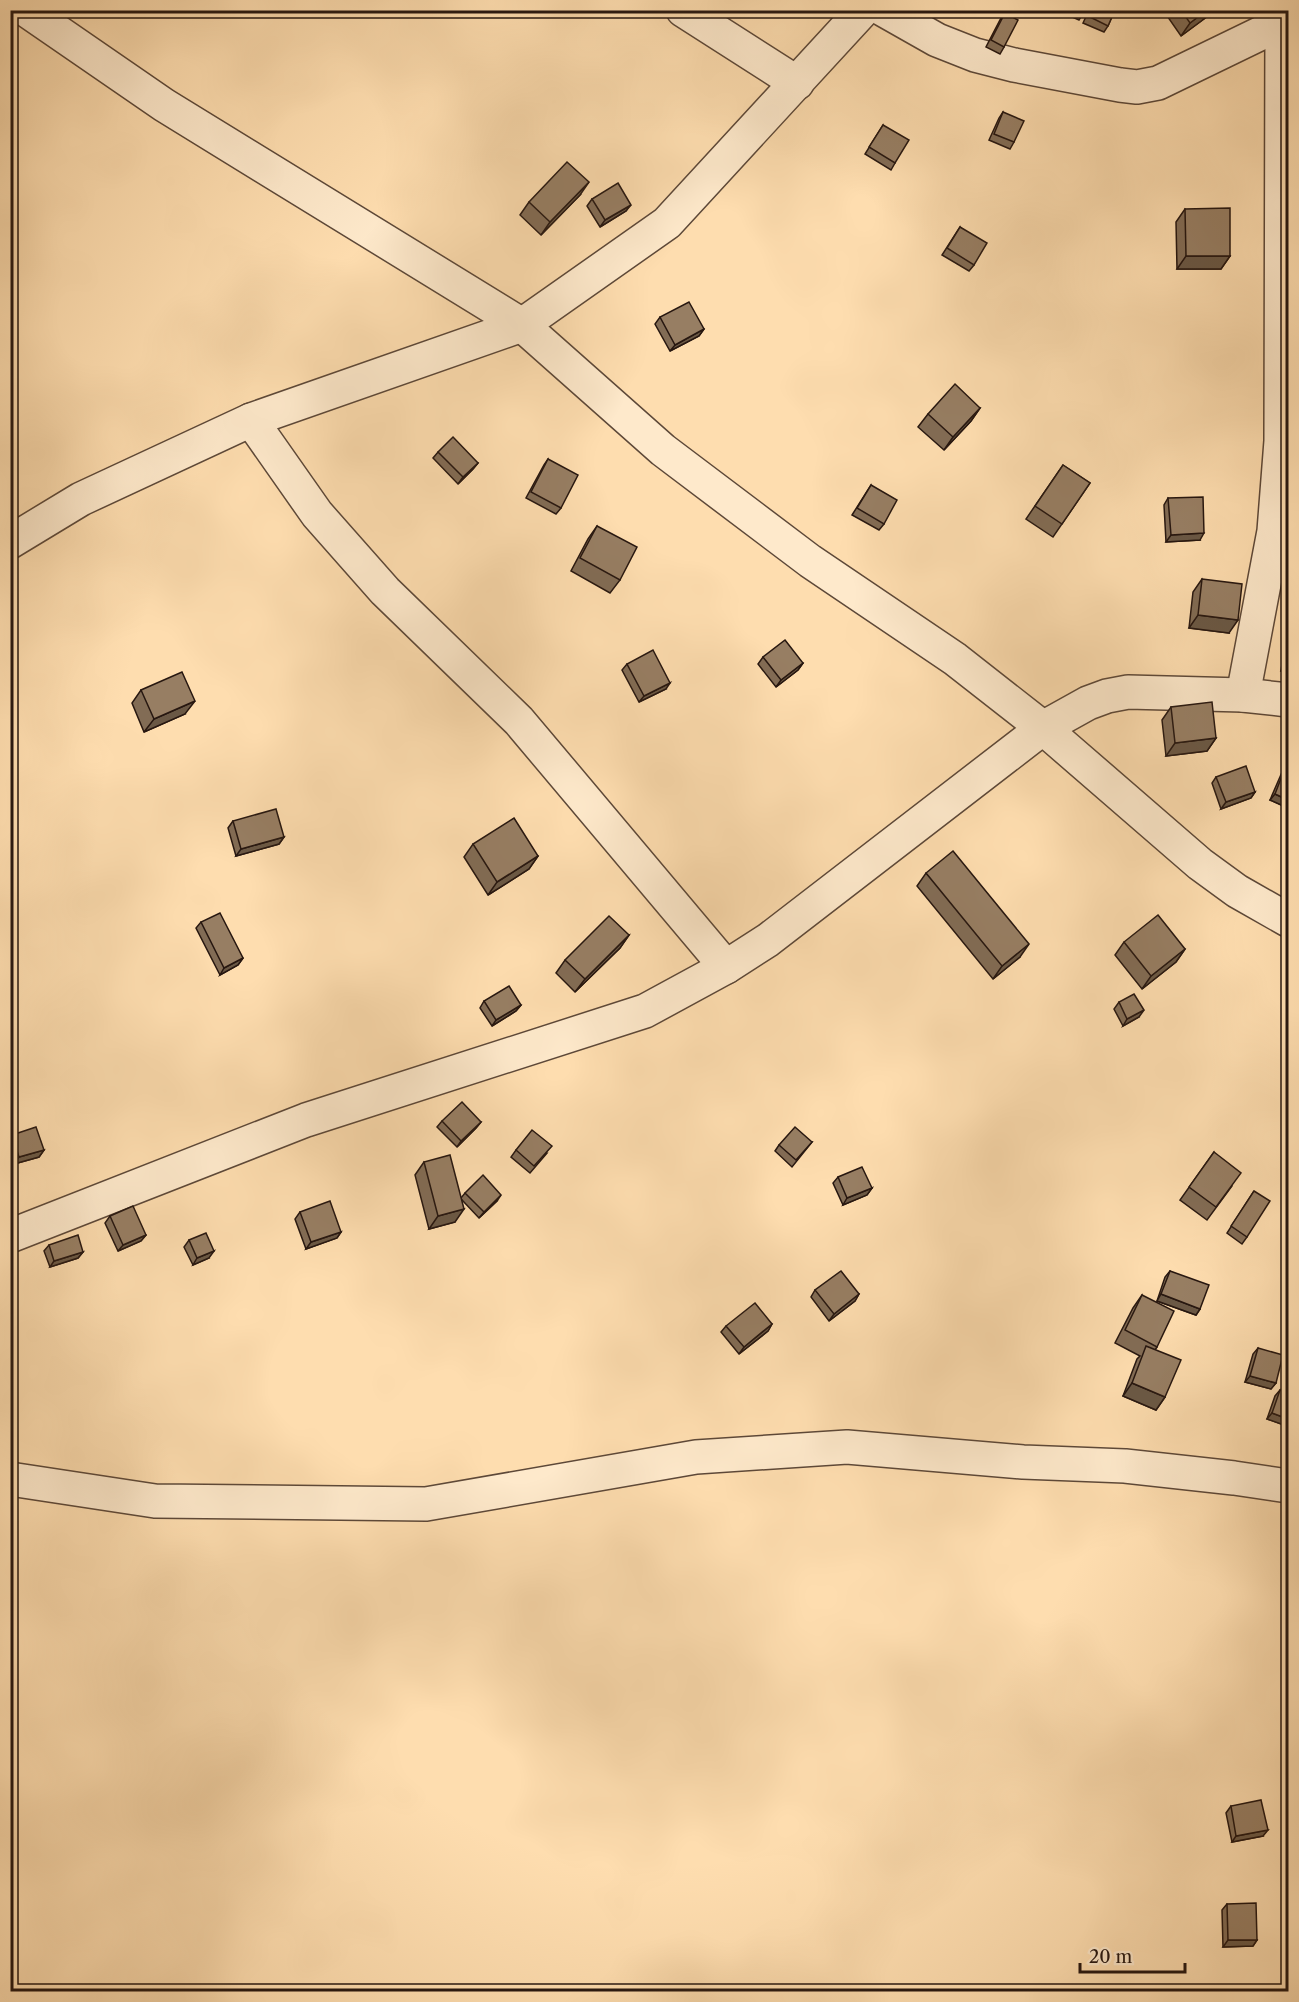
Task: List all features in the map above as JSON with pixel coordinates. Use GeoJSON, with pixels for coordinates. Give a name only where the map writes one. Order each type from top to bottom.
{"type":"FeatureCollection","features":[{"type":"Feature","properties":{"kind":"street"},"geometry":{"type":"LineString","coordinates":[[26,10],[164,105],[522,325],[663,450],[810,561],[955,658],[1043,728],[1200,864],[1237,891],[1288,920]]}},
{"type":"Feature","properties":{"kind":"street"},"geometry":{"type":"LineString","coordinates":[[683,10],[797,83]]}},
{"type":"Feature","properties":{"kind":"street"},"geometry":{"type":"LineString","coordinates":[[10,542],[81,499],[251,420],[522,325],[667,223],[862,10]]}},
{"type":"Feature","properties":{"kind":"street"},"geometry":{"type":"LineString","coordinates":[[884,10],[937,40],[975,55],[1014,65],[1137,87],[1158,83],[1282,18],[1281,441],[1274,531],[1243,695]]}},
{"type":"Feature","properties":{"kind":"street"},"geometry":{"type":"LineString","coordinates":[[251,420],[324,522],[384,591],[519,721],[726,967]]}},
{"type":"Feature","properties":{"kind":"street"},"geometry":{"type":"LineString","coordinates":[[10,1236],[306,1120],[645,1011],[726,967],[768,940],[1043,728],[1089,703],[1107,696],[1128,692],[1243,695],[1288,700]]}},
{"type":"Feature","properties":{"kind":"street"},"geometry":{"type":"LineString","coordinates":[[10,1479],[155,1501],[426,1504],[696,1457],[847,1447],[1023,1461],[1125,1466],[1288,1486]]}},
{"type":"Feature","properties":{"kind":"building"},"geometry":{"type":"Polygon","coordinates":[[[1090,10],[1115,10],[1108,26],[1088,16],[1090,10]]]}},
{"type":"Feature","properties":{"kind":"building"},"geometry":{"type":"Polygon","coordinates":[[[1181,10],[1207,10],[1190,23],[1181,10]]]}},
{"type":"Feature","properties":{"kind":"building"},"geometry":{"type":"Polygon","coordinates":[[[1005,13],[1018,20],[1004,47],[991,40],[1005,13]]]}},
{"type":"Feature","properties":{"kind":"building"},"geometry":{"type":"Polygon","coordinates":[[[1003,112],[1024,121],[1014,142],[994,134],[1003,112]]]}},
{"type":"Feature","properties":{"kind":"building"},"geometry":{"type":"Polygon","coordinates":[[[883,125],[909,140],[895,163],[869,147],[883,125]]]}},
{"type":"Feature","properties":{"kind":"building"},"geometry":{"type":"Polygon","coordinates":[[[567,162],[589,182],[550,222],[529,202],[567,162]]]}},
{"type":"Feature","properties":{"kind":"building"},"geometry":{"type":"Polygon","coordinates":[[[618,183],[631,205],[605,220],[592,199],[618,183]]]}},
{"type":"Feature","properties":{"kind":"building"},"geometry":{"type":"Polygon","coordinates":[[[1230,208],[1230,256],[1186,256],[1185,209],[1230,208]]]}},
{"type":"Feature","properties":{"kind":"building"},"geometry":{"type":"Polygon","coordinates":[[[960,227],[987,243],[974,265],[947,248],[960,227]]]}},
{"type":"Feature","properties":{"kind":"building"},"geometry":{"type":"Polygon","coordinates":[[[689,302],[704,329],[675,345],[660,317],[689,302]]]}},
{"type":"Feature","properties":{"kind":"building"},"geometry":{"type":"Polygon","coordinates":[[[955,384],[980,408],[953,437],[928,414],[955,384]]]}},
{"type":"Feature","properties":{"kind":"building"},"geometry":{"type":"Polygon","coordinates":[[[453,437],[478,463],[463,477],[438,452],[453,437]]]}},
{"type":"Feature","properties":{"kind":"building"},"geometry":{"type":"Polygon","coordinates":[[[548,459],[578,475],[561,508],[531,492],[548,459]]]}},
{"type":"Feature","properties":{"kind":"building"},"geometry":{"type":"Polygon","coordinates":[[[1063,465],[1090,483],[1062,524],[1035,506],[1063,465]]]}},
{"type":"Feature","properties":{"kind":"building"},"geometry":{"type":"Polygon","coordinates":[[[871,485],[897,500],[884,524],[857,508],[871,485]]]}},
{"type":"Feature","properties":{"kind":"building"},"geometry":{"type":"Polygon","coordinates":[[[1203,497],[1204,533],[1171,535],[1168,498],[1203,497]]]}},
{"type":"Feature","properties":{"kind":"building"},"geometry":{"type":"Polygon","coordinates":[[[597,526],[637,547],[620,580],[580,558],[597,526]]]}},
{"type":"Feature","properties":{"kind":"building"},"geometry":{"type":"Polygon","coordinates":[[[1202,579],[1242,584],[1238,620],[1198,615],[1202,579]]]}},
{"type":"Feature","properties":{"kind":"building"},"geometry":{"type":"Polygon","coordinates":[[[785,640],[803,663],[781,680],[763,657],[785,640]]]}},
{"type":"Feature","properties":{"kind":"building"},"geometry":{"type":"Polygon","coordinates":[[[653,650],[670,683],[644,696],[627,664],[653,650]]]}},
{"type":"Feature","properties":{"kind":"building"},"geometry":{"type":"Polygon","coordinates":[[[182,672],[195,701],[154,719],[141,690],[182,672]]]}},
{"type":"Feature","properties":{"kind":"building"},"geometry":{"type":"Polygon","coordinates":[[[1212,702],[1216,738],[1175,743],[1171,707],[1212,702]]]}},
{"type":"Feature","properties":{"kind":"building"},"geometry":{"type":"Polygon","coordinates":[[[1288,760],[1288,800],[1275,794],[1288,760]]]}},
{"type":"Feature","properties":{"kind":"building"},"geometry":{"type":"Polygon","coordinates":[[[1246,766],[1255,792],[1226,802],[1216,777],[1246,766]]]}},
{"type":"Feature","properties":{"kind":"building"},"geometry":{"type":"Polygon","coordinates":[[[276,809],[284,837],[241,849],[233,821],[276,809]]]}},
{"type":"Feature","properties":{"kind":"building"},"geometry":{"type":"Polygon","coordinates":[[[514,818],[538,856],[497,882],[473,844],[514,818]]]}},
{"type":"Feature","properties":{"kind":"building"},"geometry":{"type":"Polygon","coordinates":[[[953,851],[1029,944],[1002,966],[926,873],[953,851]]]}},
{"type":"Feature","properties":{"kind":"building"},"geometry":{"type":"Polygon","coordinates":[[[220,913],[243,958],[224,968],[201,922],[220,913]]]}},
{"type":"Feature","properties":{"kind":"building"},"geometry":{"type":"Polygon","coordinates":[[[1158,915],[1185,949],[1151,976],[1124,942],[1158,915]]]}},
{"type":"Feature","properties":{"kind":"building"},"geometry":{"type":"Polygon","coordinates":[[[609,916],[629,935],[585,979],[565,960],[609,916]]]}},
{"type":"Feature","properties":{"kind":"building"},"geometry":{"type":"Polygon","coordinates":[[[509,986],[521,1005],[496,1020],[484,1001],[509,986]]]}},
{"type":"Feature","properties":{"kind":"building"},"geometry":{"type":"Polygon","coordinates":[[[1134,994],[1144,1010],[1127,1019],[1119,1002],[1134,994]]]}},
{"type":"Feature","properties":{"kind":"building"},"geometry":{"type":"Polygon","coordinates":[[[462,1102],[481,1122],[461,1141],[442,1121],[462,1102]]]}},
{"type":"Feature","properties":{"kind":"building"},"geometry":{"type":"Polygon","coordinates":[[[36,1127],[44,1150],[19,1157],[12,1135],[36,1127]]]}},
{"type":"Feature","properties":{"kind":"building"},"geometry":{"type":"Polygon","coordinates":[[[795,1127],[812,1142],[796,1160],[779,1145],[795,1127]]]}},
{"type":"Feature","properties":{"kind":"building"},"geometry":{"type":"Polygon","coordinates":[[[532,1130],[552,1146],[534,1166],[516,1150],[532,1130]]]}},
{"type":"Feature","properties":{"kind":"building"},"geometry":{"type":"Polygon","coordinates":[[[1214,1152],[1241,1173],[1216,1207],[1189,1187],[1214,1152]]]}},
{"type":"Feature","properties":{"kind":"building"},"geometry":{"type":"Polygon","coordinates":[[[450,1155],[464,1209],[438,1216],[424,1162],[450,1155]]]}},
{"type":"Feature","properties":{"kind":"building"},"geometry":{"type":"Polygon","coordinates":[[[862,1167],[872,1188],[847,1198],[838,1177],[862,1167]]]}},
{"type":"Feature","properties":{"kind":"building"},"geometry":{"type":"Polygon","coordinates":[[[483,1175],[501,1195],[484,1212],[465,1193],[483,1175]]]}},
{"type":"Feature","properties":{"kind":"building"},"geometry":{"type":"Polygon","coordinates":[[[1254,1191],[1270,1201],[1247,1237],[1231,1226],[1254,1191]]]}},
{"type":"Feature","properties":{"kind":"building"},"geometry":{"type":"Polygon","coordinates":[[[330,1201],[341,1232],[311,1242],[300,1212],[330,1201]]]}},
{"type":"Feature","properties":{"kind":"building"},"geometry":{"type":"Polygon","coordinates":[[[133,1206],[146,1235],[123,1245],[110,1216],[133,1206]]]}},
{"type":"Feature","properties":{"kind":"building"},"geometry":{"type":"Polygon","coordinates":[[[206,1233],[214,1251],[197,1258],[189,1240],[206,1233]]]}},
{"type":"Feature","properties":{"kind":"building"},"geometry":{"type":"Polygon","coordinates":[[[78,1235],[83,1252],[54,1261],[49,1245],[78,1235]]]}},
{"type":"Feature","properties":{"kind":"building"},"geometry":{"type":"Polygon","coordinates":[[[841,1271],[859,1294],[834,1314],[815,1290],[841,1271]]]}},
{"type":"Feature","properties":{"kind":"building"},"geometry":{"type":"Polygon","coordinates":[[[1170,1271],[1209,1285],[1200,1309],[1161,1294],[1170,1271]]]}},
{"type":"Feature","properties":{"kind":"building"},"geometry":{"type":"Polygon","coordinates":[[[1142,1295],[1174,1311],[1157,1347],[1125,1330],[1142,1295]]]}},
{"type":"Feature","properties":{"kind":"building"},"geometry":{"type":"Polygon","coordinates":[[[755,1303],[772,1324],[744,1347],[726,1326],[755,1303]]]}},
{"type":"Feature","properties":{"kind":"building"},"geometry":{"type":"Polygon","coordinates":[[[1146,1346],[1181,1360],[1165,1397],[1132,1383],[1146,1346]]]}},
{"type":"Feature","properties":{"kind":"building"},"geometry":{"type":"Polygon","coordinates":[[[1258,1348],[1283,1355],[1276,1383],[1250,1376],[1258,1348]]]}},
{"type":"Feature","properties":{"kind":"building"},"geometry":{"type":"Polygon","coordinates":[[[1280,1390],[1288,1393],[1288,1419],[1272,1413],[1280,1390]]]}},
{"type":"Feature","properties":{"kind":"building"},"geometry":{"type":"Polygon","coordinates":[[[1261,1800],[1268,1830],[1236,1836],[1231,1806],[1261,1800]]]}},
{"type":"Feature","properties":{"kind":"building"},"geometry":{"type":"Polygon","coordinates":[[[1256,1903],[1257,1940],[1228,1940],[1227,1904],[1256,1903]]]}}]}
